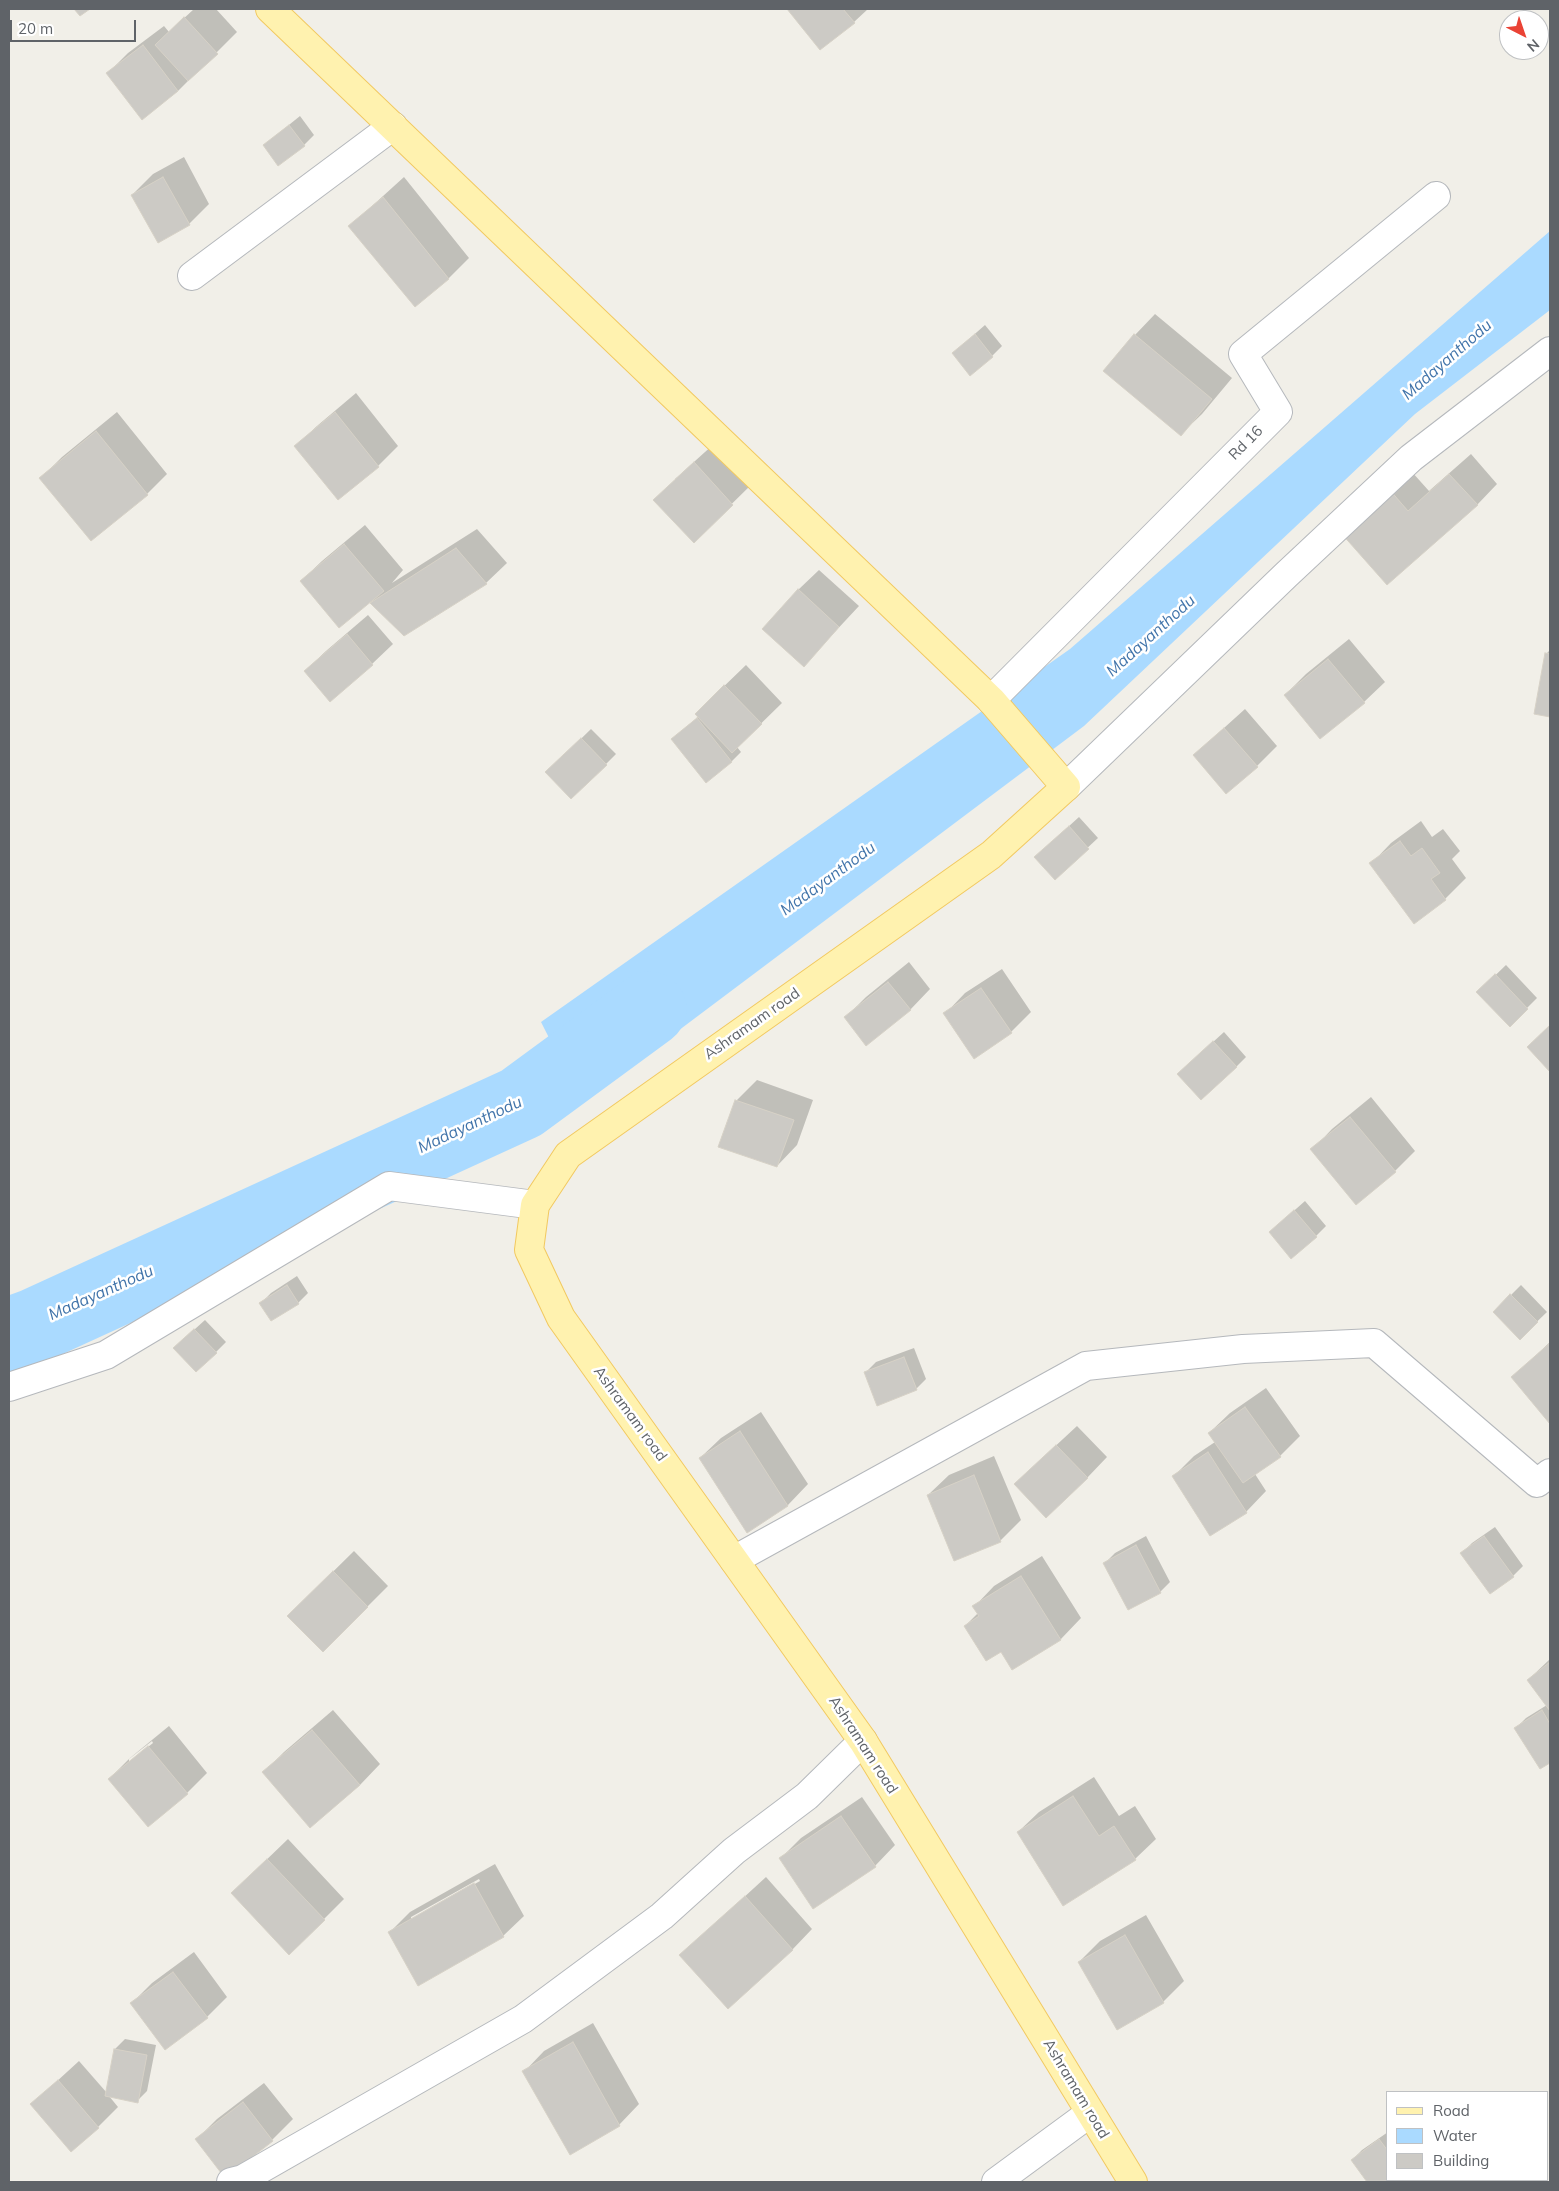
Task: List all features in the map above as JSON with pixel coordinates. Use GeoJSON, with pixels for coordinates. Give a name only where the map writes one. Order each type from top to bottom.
{"type":"FeatureCollection","features":[{"type":"Feature","properties":{"kind":"main road"},"geometry":{"type":"LineString","coordinates":[[270,9],[991,700],[1066,787]]}},
{"type":"Feature","properties":{"kind":"main road","name":"Ashramam road"},"geometry":{"type":"LineString","coordinates":[[1066,787],[991,855],[568,1155],[535,1205],[529,1250],[561,1318],[863,1741],[1133,2182]]}},
{"type":"Feature","properties":{"kind":"street"},"geometry":{"type":"LineString","coordinates":[[192,276],[393,126]]}},
{"type":"Feature","properties":{"kind":"street","name":"Rd 16"},"geometry":{"type":"LineString","coordinates":[[991,700],[1278,412],[1243,354],[1436,196]]}},
{"type":"Feature","properties":{"kind":"street"},"geometry":{"type":"LineString","coordinates":[[1066,787],[1278,582],[1411,458],[1550,351]]}},
{"type":"Feature","properties":{"kind":"street"},"geometry":{"type":"LineString","coordinates":[[9,1387],[106,1354],[389,1186],[535,1205]]}},
{"type":"Feature","properties":{"kind":"street"},"geometry":{"type":"LineString","coordinates":[[734,1560],[1086,1366],[1233,1350],[1374,1343],[1537,1482],[1550,1473]]}},
{"type":"Feature","properties":{"kind":"street"},"geometry":{"type":"LineString","coordinates":[[231,2182],[243,2179],[523,2019],[662,1916],[734,1851],[807,1796],[863,1741]]}},
{"type":"Feature","properties":{"kind":"street"},"geometry":{"type":"LineString","coordinates":[[996,2182],[1090,2113]]}},
{"type":"Feature","properties":{"kind":"water"},"geometry":{"type":"Polygon","coordinates":[[[1550,231],[1550,310],[1415,414],[1084,726],[582,1103],[541,1022],[1070,649],[1550,231]]]}},
{"type":"Feature","properties":{"kind":"building"},"geometry":{"type":"Polygon","coordinates":[[[74,9],[90,9],[80,16],[74,9]]]}},
{"type":"Feature","properties":{"kind":"building"},"geometry":{"type":"Polygon","coordinates":[[[787,9],[843,9],[855,23],[820,50],[787,9]]]}},
{"type":"Feature","properties":{"kind":"building"},"geometry":{"type":"Polygon","coordinates":[[[184,17],[218,54],[188,81],[155,45],[184,17]]]}},
{"type":"Feature","properties":{"kind":"building"},"geometry":{"type":"Polygon","coordinates":[[[143,45],[178,91],[142,120],[106,73],[143,45]]]}},
{"type":"Feature","properties":{"kind":"building"},"geometry":{"type":"Polygon","coordinates":[[[289,125],[305,146],[278,166],[263,145],[289,125]]]}},
{"type":"Feature","properties":{"kind":"building"},"geometry":{"type":"Polygon","coordinates":[[[163,177],[190,225],[158,243],[131,195],[163,177]]]}},
{"type":"Feature","properties":{"kind":"building"},"geometry":{"type":"Polygon","coordinates":[[[383,197],[449,279],[415,307],[348,226],[383,197]]]}},
{"type":"Feature","properties":{"kind":"building"},"geometry":{"type":"Polygon","coordinates":[[[975,334],[993,357],[970,376],[952,353],[975,334]]]}},
{"type":"Feature","properties":{"kind":"building"},"geometry":{"type":"Polygon","coordinates":[[[1134,334],[1212,399],[1181,436],[1103,371],[1134,334]]]}},
{"type":"Feature","properties":{"kind":"building"},"geometry":{"type":"Polygon","coordinates":[[[335,412],[379,467],[338,500],[294,446],[335,412]]]}},
{"type":"Feature","properties":{"kind":"building"},"geometry":{"type":"Polygon","coordinates":[[[96,431],[148,495],[91,541],[39,478],[96,431]]]}},
{"type":"Feature","properties":{"kind":"building"},"geometry":{"type":"Polygon","coordinates":[[[694,462],[733,505],[694,543],[653,500],[694,462]]]}},
{"type":"Feature","properties":{"kind":"building"},"geometry":{"type":"Polygon","coordinates":[[[1449,474],[1478,505],[1387,585],[1333,524],[1382,481],[1408,511],[1449,474]]]}},
{"type":"Feature","properties":{"kind":"building"},"geometry":{"type":"Polygon","coordinates":[[[344,544],[384,591],[339,628],[300,581],[344,544]]]}},
{"type":"Feature","properties":{"kind":"building"},"geometry":{"type":"Polygon","coordinates":[[[456,548],[487,584],[404,636],[370,603],[456,548]]]}},
{"type":"Feature","properties":{"kind":"building"},"geometry":{"type":"Polygon","coordinates":[[[798,589],[839,627],[804,667],[762,629],[798,589]]]}},
{"type":"Feature","properties":{"kind":"building"},"geometry":{"type":"Polygon","coordinates":[[[347,634],[373,665],[330,702],[304,671],[347,634]]]}},
{"type":"Feature","properties":{"kind":"building"},"geometry":{"type":"Polygon","coordinates":[[[1545,653],[1550,654],[1550,717],[1534,714],[1545,653]]]}},
{"type":"Feature","properties":{"kind":"building"},"geometry":{"type":"Polygon","coordinates":[[[1328,659],[1365,703],[1320,739],[1284,695],[1328,659]]]}},
{"type":"Feature","properties":{"kind":"building"},"geometry":{"type":"Polygon","coordinates":[[[724,685],[762,724],[732,753],[695,714],[724,685]]]}},
{"type":"Feature","properties":{"kind":"building"},"geometry":{"type":"Polygon","coordinates":[[[697,718],[732,762],[706,783],[671,739],[697,718]]]}},
{"type":"Feature","properties":{"kind":"building"},"geometry":{"type":"Polygon","coordinates":[[[1224,728],[1258,767],[1226,794],[1193,755],[1224,728]]]}},
{"type":"Feature","properties":{"kind":"building"},"geometry":{"type":"Polygon","coordinates":[[[581,738],[607,765],[571,799],[545,772],[581,738]]]}},
{"type":"Feature","properties":{"kind":"building"},"geometry":{"type":"Polygon","coordinates":[[[1069,826],[1089,849],[1055,880],[1034,857],[1069,826]]]}},
{"type":"Feature","properties":{"kind":"building"},"geometry":{"type":"Polygon","coordinates":[[[1400,841],[1411,856],[1422,848],[1440,873],[1431,879],[1446,900],[1414,924],[1369,863],[1400,841]]]}},
{"type":"Feature","properties":{"kind":"building"},"geometry":{"type":"Polygon","coordinates":[[[1495,974],[1528,1009],[1510,1027],[1476,992],[1495,974]]]}},
{"type":"Feature","properties":{"kind":"building"},"geometry":{"type":"Polygon","coordinates":[[[888,982],[911,1010],[866,1046],[844,1017],[888,982]]]}},
{"type":"Feature","properties":{"kind":"building"},"geometry":{"type":"Polygon","coordinates":[[[981,988],[1012,1033],[974,1059],[943,1013],[981,988]]]}},
{"type":"Feature","properties":{"kind":"building"},"geometry":{"type":"Polygon","coordinates":[[[1550,1025],[1550,1072],[1527,1047],[1550,1025]]]}},
{"type":"Feature","properties":{"kind":"building"},"geometry":{"type":"Polygon","coordinates":[[[1213,1041],[1237,1067],[1201,1100],[1177,1074],[1213,1041]]]}},
{"type":"Feature","properties":{"kind":"building"},"geometry":{"type":"Polygon","coordinates":[[[735,1100],[794,1120],[777,1167],[718,1147],[735,1100]]]}},
{"type":"Feature","properties":{"kind":"building"},"geometry":{"type":"Polygon","coordinates":[[[1350,1117],[1396,1172],[1356,1205],[1310,1149],[1350,1117]]]}},
{"type":"Feature","properties":{"kind":"building"},"geometry":{"type":"Polygon","coordinates":[[[1294,1210],[1317,1237],[1291,1259],[1269,1232],[1294,1210]]]}},
{"type":"Feature","properties":{"kind":"building"},"geometry":{"type":"Polygon","coordinates":[[[287,1285],[299,1304],[271,1321],[259,1303],[287,1285]]]}},
{"type":"Feature","properties":{"kind":"building"},"geometry":{"type":"Polygon","coordinates":[[[1510,1294],[1538,1322],[1520,1340],[1493,1312],[1510,1294]]]}},
{"type":"Feature","properties":{"kind":"building"},"geometry":{"type":"Polygon","coordinates":[[[194,1329],[217,1353],[196,1372],[173,1348],[194,1329]]]}},
{"type":"Feature","properties":{"kind":"building"},"geometry":{"type":"Polygon","coordinates":[[[1550,1343],[1550,1424],[1511,1377],[1550,1343]]]}},
{"type":"Feature","properties":{"kind":"building"},"geometry":{"type":"Polygon","coordinates":[[[904,1357],[917,1390],[877,1406],[864,1372],[904,1357]]]}},
{"type":"Feature","properties":{"kind":"building"},"geometry":{"type":"Polygon","coordinates":[[[1245,1407],[1281,1457],[1243,1483],[1208,1433],[1245,1407]]]}},
{"type":"Feature","properties":{"kind":"building"},"geometry":{"type":"Polygon","coordinates":[[[740,1431],[788,1506],[747,1533],[699,1458],[740,1431]]]}},
{"type":"Feature","properties":{"kind":"building"},"geometry":{"type":"Polygon","coordinates":[[[1056,1445],[1088,1478],[1046,1518],[1014,1484],[1056,1445]]]}},
{"type":"Feature","properties":{"kind":"building"},"geometry":{"type":"Polygon","coordinates":[[[1208,1452],[1247,1513],[1210,1536],[1172,1476],[1208,1452]]]}},
{"type":"Feature","properties":{"kind":"building"},"geometry":{"type":"Polygon","coordinates":[[[974,1475],[1001,1542],[954,1561],[927,1495],[974,1475]]]}},
{"type":"Feature","properties":{"kind":"building"},"geometry":{"type":"Polygon","coordinates":[[[1484,1536],[1514,1577],[1490,1594],[1460,1553],[1484,1536]]]}},
{"type":"Feature","properties":{"kind":"building"},"geometry":{"type":"Polygon","coordinates":[[[1136,1545],[1161,1593],[1128,1610],[1103,1563],[1136,1545]]]}},
{"type":"Feature","properties":{"kind":"building"},"geometry":{"type":"Polygon","coordinates":[[[333,1571],[368,1607],[323,1652],[287,1616],[333,1571]]]}},
{"type":"Feature","properties":{"kind":"building"},"geometry":{"type":"Polygon","coordinates":[[[1021,1576],[1061,1640],[1012,1670],[1001,1652],[986,1661],[964,1626],[979,1616],[972,1606],[1021,1576]]]}},
{"type":"Feature","properties":{"kind":"building"},"geometry":{"type":"Polygon","coordinates":[[[1550,1662],[1550,1711],[1527,1680],[1550,1662]]]}},
{"type":"Feature","properties":{"kind":"building"},"geometry":{"type":"Polygon","coordinates":[[[1542,1710],[1550,1724],[1550,1763],[1540,1769],[1514,1728],[1542,1710]]]}},
{"type":"Feature","properties":{"kind":"building"},"geometry":{"type":"Polygon","coordinates":[[[312,1730],[360,1785],[310,1828],[262,1772],[312,1730]]]}},
{"type":"Feature","properties":{"kind":"building"},"geometry":{"type":"Polygon","coordinates":[[[148,1746],[188,1794],[148,1827],[108,1779],[148,1746]]]}},
{"type":"Feature","properties":{"kind":"building"},"geometry":{"type":"Polygon","coordinates":[[[1073,1796],[1099,1836],[1114,1826],[1136,1860],[1063,1906],[1017,1832],[1073,1796]]]}},
{"type":"Feature","properties":{"kind":"building"},"geometry":{"type":"Polygon","coordinates":[[[841,1816],[876,1867],[813,1909],[779,1858],[841,1816]]]}},
{"type":"Feature","properties":{"kind":"building"},"geometry":{"type":"Polygon","coordinates":[[[267,1859],[325,1920],[289,1955],[231,1893],[267,1859]]]}},
{"type":"Feature","properties":{"kind":"building"},"geometry":{"type":"Polygon","coordinates":[[[474,1883],[504,1937],[418,1986],[388,1932],[474,1883]]]}},
{"type":"Feature","properties":{"kind":"building"},"geometry":{"type":"Polygon","coordinates":[[[745,1896],[793,1950],[728,2009],[679,1955],[745,1896]]]}},
{"type":"Feature","properties":{"kind":"building"},"geometry":{"type":"Polygon","coordinates":[[[1125,1935],[1164,2003],[1117,2030],[1078,1962],[1125,1935]]]}},
{"type":"Feature","properties":{"kind":"building"},"geometry":{"type":"Polygon","coordinates":[[[173,1972],[208,2018],[165,2050],[130,2003],[173,1972]]]}},
{"type":"Feature","properties":{"kind":"building"},"geometry":{"type":"Polygon","coordinates":[[[573,2042],[620,2126],[570,2155],[522,2071],[573,2042]]]}},
{"type":"Feature","properties":{"kind":"building"},"geometry":{"type":"Polygon","coordinates":[[[114,2049],[147,2055],[138,2103],[105,2096],[114,2049]]]}},
{"type":"Feature","properties":{"kind":"building"},"geometry":{"type":"Polygon","coordinates":[[[58,2080],[99,2128],[71,2152],[30,2104],[58,2080]]]}},
{"type":"Feature","properties":{"kind":"building"},"geometry":{"type":"Polygon","coordinates":[[[243,2102],[273,2141],[225,2178],[195,2139],[243,2102]]]}},
{"type":"Feature","properties":{"kind":"building"},"geometry":{"type":"Polygon","coordinates":[[[1379,2139],[1386,2148],[1386,2181],[1410,2182],[1367,2182],[1351,2160],[1379,2139]]]}},
{"type":"Feature","properties":{"kind":"building"},"geometry":{"type":"Polygon","coordinates":[[[1414,2181],[1478,2181],[1476,2182],[1414,2181]]]}},
{"type":"Feature","properties":{"kind":"waterway","name":"Madayanthodu"},"geometry":{"type":"LineString","coordinates":[[9,1335],[34,1326],[521,1103],[649,1009]]}}]}
